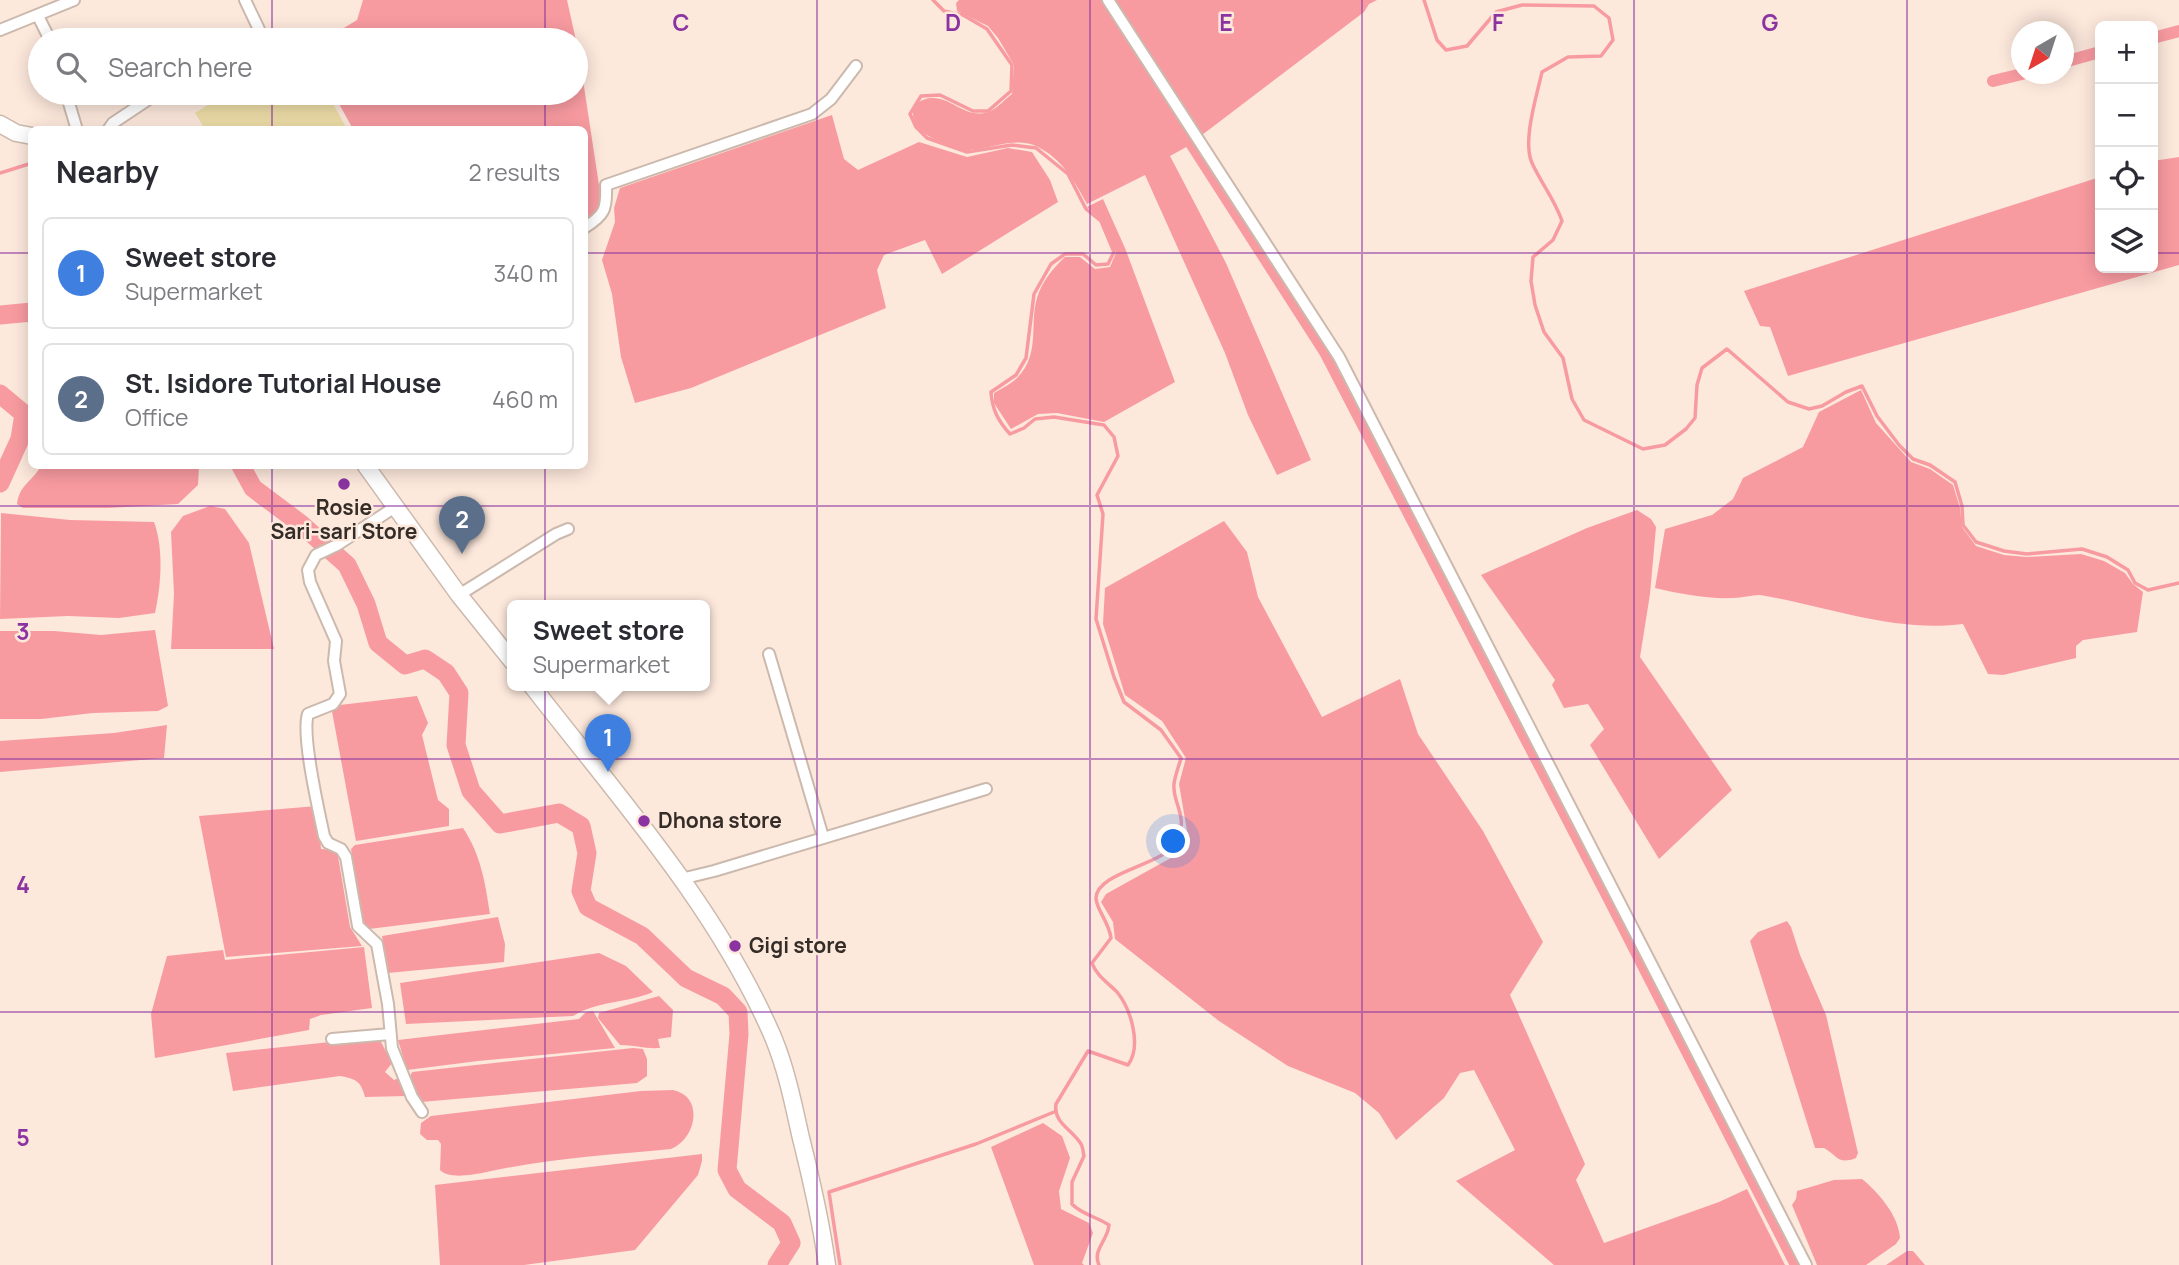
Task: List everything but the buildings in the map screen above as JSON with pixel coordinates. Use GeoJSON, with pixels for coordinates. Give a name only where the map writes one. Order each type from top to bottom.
{"type":"FeatureCollection","features":[{"type":"Feature","properties":{"kind":"street"},"geometry":{"type":"LineString","coordinates":[[0,30],[74,0]]}},
{"type":"Feature","properties":{"kind":"street"},"geometry":{"type":"LineString","coordinates":[[245,0],[258,28]]}},
{"type":"Feature","properties":{"kind":"street"},"geometry":{"type":"LineString","coordinates":[[1108,0],[1339,357],[1806,1265]]}},
{"type":"Feature","properties":{"kind":"street"},"geometry":{"type":"LineString","coordinates":[[38,16],[44,28]]}},
{"type":"Feature","properties":{"kind":"street"},"geometry":{"type":"LineString","coordinates":[[588,225],[598,219],[607,206],[606,185],[813,114],[831,99],[856,66]]}},
{"type":"Feature","properties":{"kind":"street"},"geometry":{"type":"LineString","coordinates":[[70,105],[76,126]]}},
{"type":"Feature","properties":{"kind":"street"},"geometry":{"type":"LineString","coordinates":[[111,126],[140,105]]}},
{"type":"Feature","properties":{"kind":"street"},"geometry":{"type":"LineString","coordinates":[[0,124],[16,133],[28,135]]}},
{"type":"Feature","properties":{"kind":"street"},"geometry":{"type":"LineString","coordinates":[[368,469],[459,595],[507,655]]}},
{"type":"Feature","properties":{"kind":"street"},"geometry":{"type":"LineString","coordinates":[[395,507],[337,545],[316,555],[309,570],[310,582],[336,640],[334,661],[340,694],[333,704],[311,712],[306,718],[312,774],[326,840],[344,852],[358,926],[377,944],[388,1004],[390,1034],[399,1068],[422,1112]]}},
{"type":"Feature","properties":{"kind":"street"},"geometry":{"type":"LineString","coordinates":[[459,595],[568,529]]}},
{"type":"Feature","properties":{"kind":"street"},"geometry":{"type":"LineString","coordinates":[[769,654],[823,836]]}},
{"type":"Feature","properties":{"kind":"street"},"geometry":{"type":"LineString","coordinates":[[536,691],[681,879],[732,956],[772,1037],[786,1074],[816,1199],[827,1265]]}},
{"type":"Feature","properties":{"kind":"street"},"geometry":{"type":"LineString","coordinates":[[681,879],[986,789]]}},
{"type":"Feature","properties":{"kind":"street"},"geometry":{"type":"LineString","coordinates":[[332,1039],[390,1034]]}},
{"type":"Feature","properties":{"kind":"shaded area"},"geometry":{"type":"Polygon","coordinates":[[[363,0],[567,0],[573,28],[344,28],[357,20],[363,0]]]}},
{"type":"Feature","properties":{"kind":"shaded area"},"geometry":{"type":"Polygon","coordinates":[[[959,0],[1096,0],[1190,145],[1170,156],[1226,263],[1311,460],[1277,475],[1248,415],[1225,353],[1145,175],[1087,204],[1073,179],[1061,165],[1038,147],[1012,143],[964,150],[933,138],[917,126],[913,113],[914,105],[925,100],[934,98],[966,111],[984,113],[1012,94],[1014,65],[988,26],[957,11],[956,3],[959,0]]]}},
{"type":"Feature","properties":{"kind":"shaded area"},"geometry":{"type":"Polygon","coordinates":[[[1115,0],[1377,0],[1202,135],[1115,0]]]}},
{"type":"Feature","properties":{"kind":"shaded area"},"geometry":{"type":"Polygon","coordinates":[[[208,105],[334,105],[345,126],[203,126],[195,113],[208,105]]]}},
{"type":"Feature","properties":{"kind":"shaded area"},"geometry":{"type":"Polygon","coordinates":[[[340,105],[587,105],[601,207],[596,217],[588,222],[588,126],[351,126],[340,105]]]}},
{"type":"Feature","properties":{"kind":"shaded area"},"geometry":{"type":"Polygon","coordinates":[[[832,115],[844,159],[858,170],[919,142],[967,157],[1008,148],[1032,152],[1050,180],[1058,202],[942,274],[925,240],[884,255],[877,270],[886,308],[691,388],[635,403],[621,357],[612,294],[602,260],[615,222],[614,208],[620,188],[832,115]]]}},
{"type":"Feature","properties":{"kind":"shaded area"},"geometry":{"type":"Polygon","coordinates":[[[2179,157],[2179,265],[2158,271],[2158,210],[2158,160],[2179,157]]]}},
{"type":"Feature","properties":{"kind":"shaded area"},"geometry":{"type":"Polygon","coordinates":[[[2095,179],[2095,273],[2151,273],[1788,376],[1770,327],[1760,326],[1744,291],[2095,179]]]}},
{"type":"Feature","properties":{"kind":"shaded area"},"geometry":{"type":"Polygon","coordinates":[[[1103,199],[1125,248],[1175,382],[1104,422],[1057,413],[1038,414],[1011,429],[994,403],[994,393],[1017,378],[1029,359],[1035,308],[1044,281],[1065,257],[1080,257],[1095,269],[1110,267],[1116,253],[1101,220],[1087,207],[1103,199]]]}},
{"type":"Feature","properties":{"kind":"shaded area"},"geometry":{"type":"Polygon","coordinates":[[[1861,390],[1876,423],[1911,462],[1930,469],[1953,485],[1962,527],[1976,546],[2004,555],[2027,557],[2081,554],[2104,561],[2125,573],[2143,592],[2137,632],[2083,640],[2076,646],[2076,658],[2003,675],[1988,674],[1963,624],[1937,626],[1886,622],[1760,595],[1713,598],[1655,588],[1665,529],[1712,515],[1733,499],[1743,478],[1803,447],[1819,412],[1861,390]]]}},
{"type":"Feature","properties":{"kind":"shaded area"},"geometry":{"type":"Polygon","coordinates":[[[39,469],[199,469],[198,485],[178,504],[108,508],[23,508],[17,504],[21,492],[39,469]]]}},
{"type":"Feature","properties":{"kind":"shaded area"},"geometry":{"type":"Polygon","coordinates":[[[210,506],[225,509],[249,543],[274,649],[171,649],[174,594],[171,532],[183,516],[210,506]]]}},
{"type":"Feature","properties":{"kind":"shaded area"},"geometry":{"type":"Polygon","coordinates":[[[1637,510],[1651,519],[1656,527],[1650,594],[1640,657],[1732,790],[1659,859],[1590,745],[1604,729],[1588,704],[1564,708],[1552,685],[1555,680],[1481,575],[1587,528],[1637,510]]]}},
{"type":"Feature","properties":{"kind":"shaded area"},"geometry":{"type":"Polygon","coordinates":[[[1,513],[70,520],[154,522],[159,544],[160,568],[155,613],[119,618],[68,616],[0,619],[1,513]]]}},
{"type":"Feature","properties":{"kind":"shaded area"},"geometry":{"type":"Polygon","coordinates":[[[1224,521],[1247,552],[1258,597],[1322,717],[1400,679],[1418,734],[1483,831],[1543,942],[1510,995],[1585,1164],[1576,1180],[1604,1243],[1719,1202],[1747,1189],[1785,1265],[1554,1265],[1456,1181],[1515,1150],[1474,1070],[1460,1073],[1444,1098],[1396,1140],[1379,1113],[1355,1093],[1288,1066],[1219,1021],[1115,939],[1113,922],[1101,902],[1106,894],[1178,854],[1187,831],[1179,784],[1186,758],[1162,721],[1125,695],[1103,624],[1105,588],[1224,521]]]}},
{"type":"Feature","properties":{"kind":"shaded area"},"geometry":{"type":"Polygon","coordinates":[[[155,630],[168,706],[158,711],[0,719],[0,631],[54,631],[101,635],[155,630]]]}},
{"type":"Feature","properties":{"kind":"shaded area"},"geometry":{"type":"Polygon","coordinates":[[[417,696],[428,723],[422,735],[438,800],[449,809],[449,826],[356,841],[331,706],[417,696]]]}},
{"type":"Feature","properties":{"kind":"shaded area"},"geometry":{"type":"Polygon","coordinates":[[[167,725],[164,758],[0,772],[0,741],[114,733],[167,725]]]}},
{"type":"Feature","properties":{"kind":"shaded area"},"geometry":{"type":"Polygon","coordinates":[[[317,806],[321,849],[337,850],[350,927],[362,946],[226,957],[199,816],[317,806]]]}},
{"type":"Feature","properties":{"kind":"shaded area"},"geometry":{"type":"Polygon","coordinates":[[[463,828],[478,859],[490,914],[369,929],[362,920],[351,849],[355,845],[463,828]]]}},
{"type":"Feature","properties":{"kind":"shaded area"},"geometry":{"type":"Polygon","coordinates":[[[498,917],[505,944],[504,962],[388,973],[382,936],[498,917]]]}},
{"type":"Feature","properties":{"kind":"shaded area"},"geometry":{"type":"Polygon","coordinates":[[[1787,921],[1826,1015],[1858,1153],[1856,1158],[1850,1160],[1838,1159],[1824,1148],[1815,1148],[1750,941],[1758,932],[1787,921]]]}},
{"type":"Feature","properties":{"kind":"shaded area"},"geometry":{"type":"Polygon","coordinates":[[[364,947],[372,1008],[321,1015],[310,1019],[309,1030],[155,1058],[151,1014],[167,956],[223,950],[225,960],[364,947]]]}},
{"type":"Feature","properties":{"kind":"shaded area"},"geometry":{"type":"Polygon","coordinates":[[[599,953],[626,966],[653,992],[592,1007],[573,1016],[406,1024],[400,983],[599,953]]]}},
{"type":"Feature","properties":{"kind":"shaded area"},"geometry":{"type":"Polygon","coordinates":[[[659,996],[673,1010],[671,1037],[658,1039],[660,1048],[620,1045],[598,1018],[599,1013],[659,996]]]}},
{"type":"Feature","properties":{"kind":"shaded area"},"geometry":{"type":"Polygon","coordinates":[[[593,1011],[615,1048],[407,1070],[398,1040],[579,1019],[585,1013],[593,1011]]]}},
{"type":"Feature","properties":{"kind":"shaded area"},"geometry":{"type":"Polygon","coordinates":[[[380,1040],[392,1063],[385,1072],[394,1080],[399,1078],[406,1096],[365,1097],[357,1082],[340,1076],[233,1091],[226,1053],[340,1041],[380,1040]]]}},
{"type":"Feature","properties":{"kind":"shaded area"},"geometry":{"type":"Polygon","coordinates":[[[643,1049],[647,1059],[647,1076],[637,1083],[421,1102],[409,1079],[412,1072],[643,1049]]]}},
{"type":"Feature","properties":{"kind":"shaded area"},"geometry":{"type":"Polygon","coordinates":[[[673,1090],[689,1100],[693,1108],[693,1118],[687,1136],[671,1149],[552,1161],[472,1175],[454,1175],[440,1170],[441,1144],[438,1140],[427,1140],[420,1134],[421,1123],[431,1116],[641,1091],[673,1090]]]}},
{"type":"Feature","properties":{"kind":"shaded area"},"geometry":{"type":"Polygon","coordinates":[[[1043,1123],[1062,1136],[1070,1158],[1059,1191],[1061,1209],[1089,1223],[1093,1233],[1082,1263],[1084,1265],[1034,1265],[991,1147],[1043,1123]]]}},
{"type":"Feature","properties":{"kind":"shaded area"},"geometry":{"type":"Polygon","coordinates":[[[702,1154],[698,1175],[635,1250],[524,1265],[440,1265],[435,1185],[702,1154]]]}},
{"type":"Feature","properties":{"kind":"shaded area"},"geometry":{"type":"Polygon","coordinates":[[[1862,1179],[1887,1205],[1896,1221],[1900,1238],[1896,1244],[1866,1265],[1817,1265],[1792,1205],[1797,1191],[1834,1180],[1862,1179]]]}},
{"type":"Feature","properties":{"kind":"shaded area"},"geometry":{"type":"Polygon","coordinates":[[[1907,1251],[1913,1251],[1925,1265],[1886,1265],[1907,1251]]]}},
{"type":"Feature","properties":{"kind":"waterway"},"geometry":{"type":"LineString","coordinates":[[933,0],[944,11],[963,15],[987,29],[1012,65],[1011,91],[988,111],[973,111],[940,95],[921,96],[910,114],[916,127],[927,138],[967,152],[1012,145],[1036,148],[1068,174],[1086,209],[1101,221],[1114,252],[1108,264],[1096,265],[1083,254],[1065,254],[1051,264],[1034,294],[1026,358],[1016,375],[991,392],[996,414],[1010,434],[1035,419],[1054,417],[1104,425],[1114,437],[1118,456],[1097,495],[1103,514],[1096,619],[1124,702],[1161,730],[1181,758],[1174,784],[1181,817],[1177,841],[1160,856],[1108,881],[1099,889],[1096,898],[1111,938],[1092,963],[1127,1008],[1133,1028],[1132,1057],[1128,1065],[1088,1051],[1056,1104],[1060,1121],[1083,1148],[1084,1156],[1072,1182],[1072,1204],[1109,1225],[1097,1255],[1099,1265]]}},
{"type":"Feature","properties":{"kind":"waterway"},"geometry":{"type":"LineString","coordinates":[[1099,0],[1325,352],[1796,1265]]}},
{"type":"Feature","properties":{"kind":"waterway"},"geometry":{"type":"LineString","coordinates":[[1424,0],[1437,40],[1446,50],[1467,46],[1496,12],[1522,5],[1594,6],[1609,18],[1613,40],[1601,56],[1568,57],[1542,72],[1531,118],[1529,143],[1532,163],[1562,221],[1553,240],[1533,257],[1531,281],[1535,305],[1544,332],[1563,358],[1572,399],[1584,420],[1643,449],[1665,445],[1686,429],[1695,418],[1697,385],[1702,368],[1727,349],[1788,402],[1809,409],[1822,406],[1862,386],[1877,416],[1899,445],[1913,459],[1930,465],[1955,482],[1962,506],[1963,525],[1976,542],[2004,551],[2027,554],[2082,549],[2107,557],[2128,570],[2135,583],[2148,590],[2179,583]]}},
{"type":"Feature","properties":{"kind":"waterway"},"geometry":{"type":"LineString","coordinates":[[2158,37],[2179,31]]}},
{"type":"Feature","properties":{"kind":"waterway"},"geometry":{"type":"LineString","coordinates":[[2074,59],[2095,53]]}},
{"type":"Feature","properties":{"kind":"waterway"},"geometry":{"type":"LineString","coordinates":[[1993,81],[2011,77]]}},
{"type":"Feature","properties":{"kind":"waterway"},"geometry":{"type":"LineString","coordinates":[[0,173],[28,164]]}},
{"type":"Feature","properties":{"kind":"waterway"},"geometry":{"type":"LineString","coordinates":[[0,315],[28,312]]}},
{"type":"Feature","properties":{"kind":"waterway"},"geometry":{"type":"LineString","coordinates":[[0,394],[24,414],[20,439],[0,483]]}},
{"type":"Feature","properties":{"kind":"waterway"},"geometry":{"type":"LineString","coordinates":[[243,469],[253,488],[301,524],[347,565],[366,604],[378,643],[405,665],[425,659],[446,673],[459,693],[456,745],[471,791],[500,824],[559,813],[581,826],[587,853],[581,891],[588,907],[642,936],[686,978],[723,996],[738,1012],[739,1034],[727,1170],[737,1189],[782,1223],[791,1243],[777,1265]]}},
{"type":"Feature","properties":{"kind":"waterway"},"geometry":{"type":"LineString","coordinates":[[840,1265],[829,1192],[976,1144],[1054,1112]]}},
{"type":"Feature","properties":{"kind":"place","name":"Rosie Sari-sari Store"},"geometry":{"type":"Point","coordinates":[344,484]}},
{"type":"Feature","properties":{"kind":"place","name":"St. Isidore Tutorial House"},"geometry":{"type":"Point","coordinates":[462,554]}},
{"type":"Feature","properties":{"kind":"place","name":"Sweet store"},"geometry":{"type":"Point","coordinates":[608,772]}},
{"type":"Feature","properties":{"kind":"place","name":"Dhona store"},"geometry":{"type":"Point","coordinates":[644,821]}},
{"type":"Feature","properties":{"kind":"place","name":"Gigi store"},"geometry":{"type":"Point","coordinates":[735,946]}}]}
